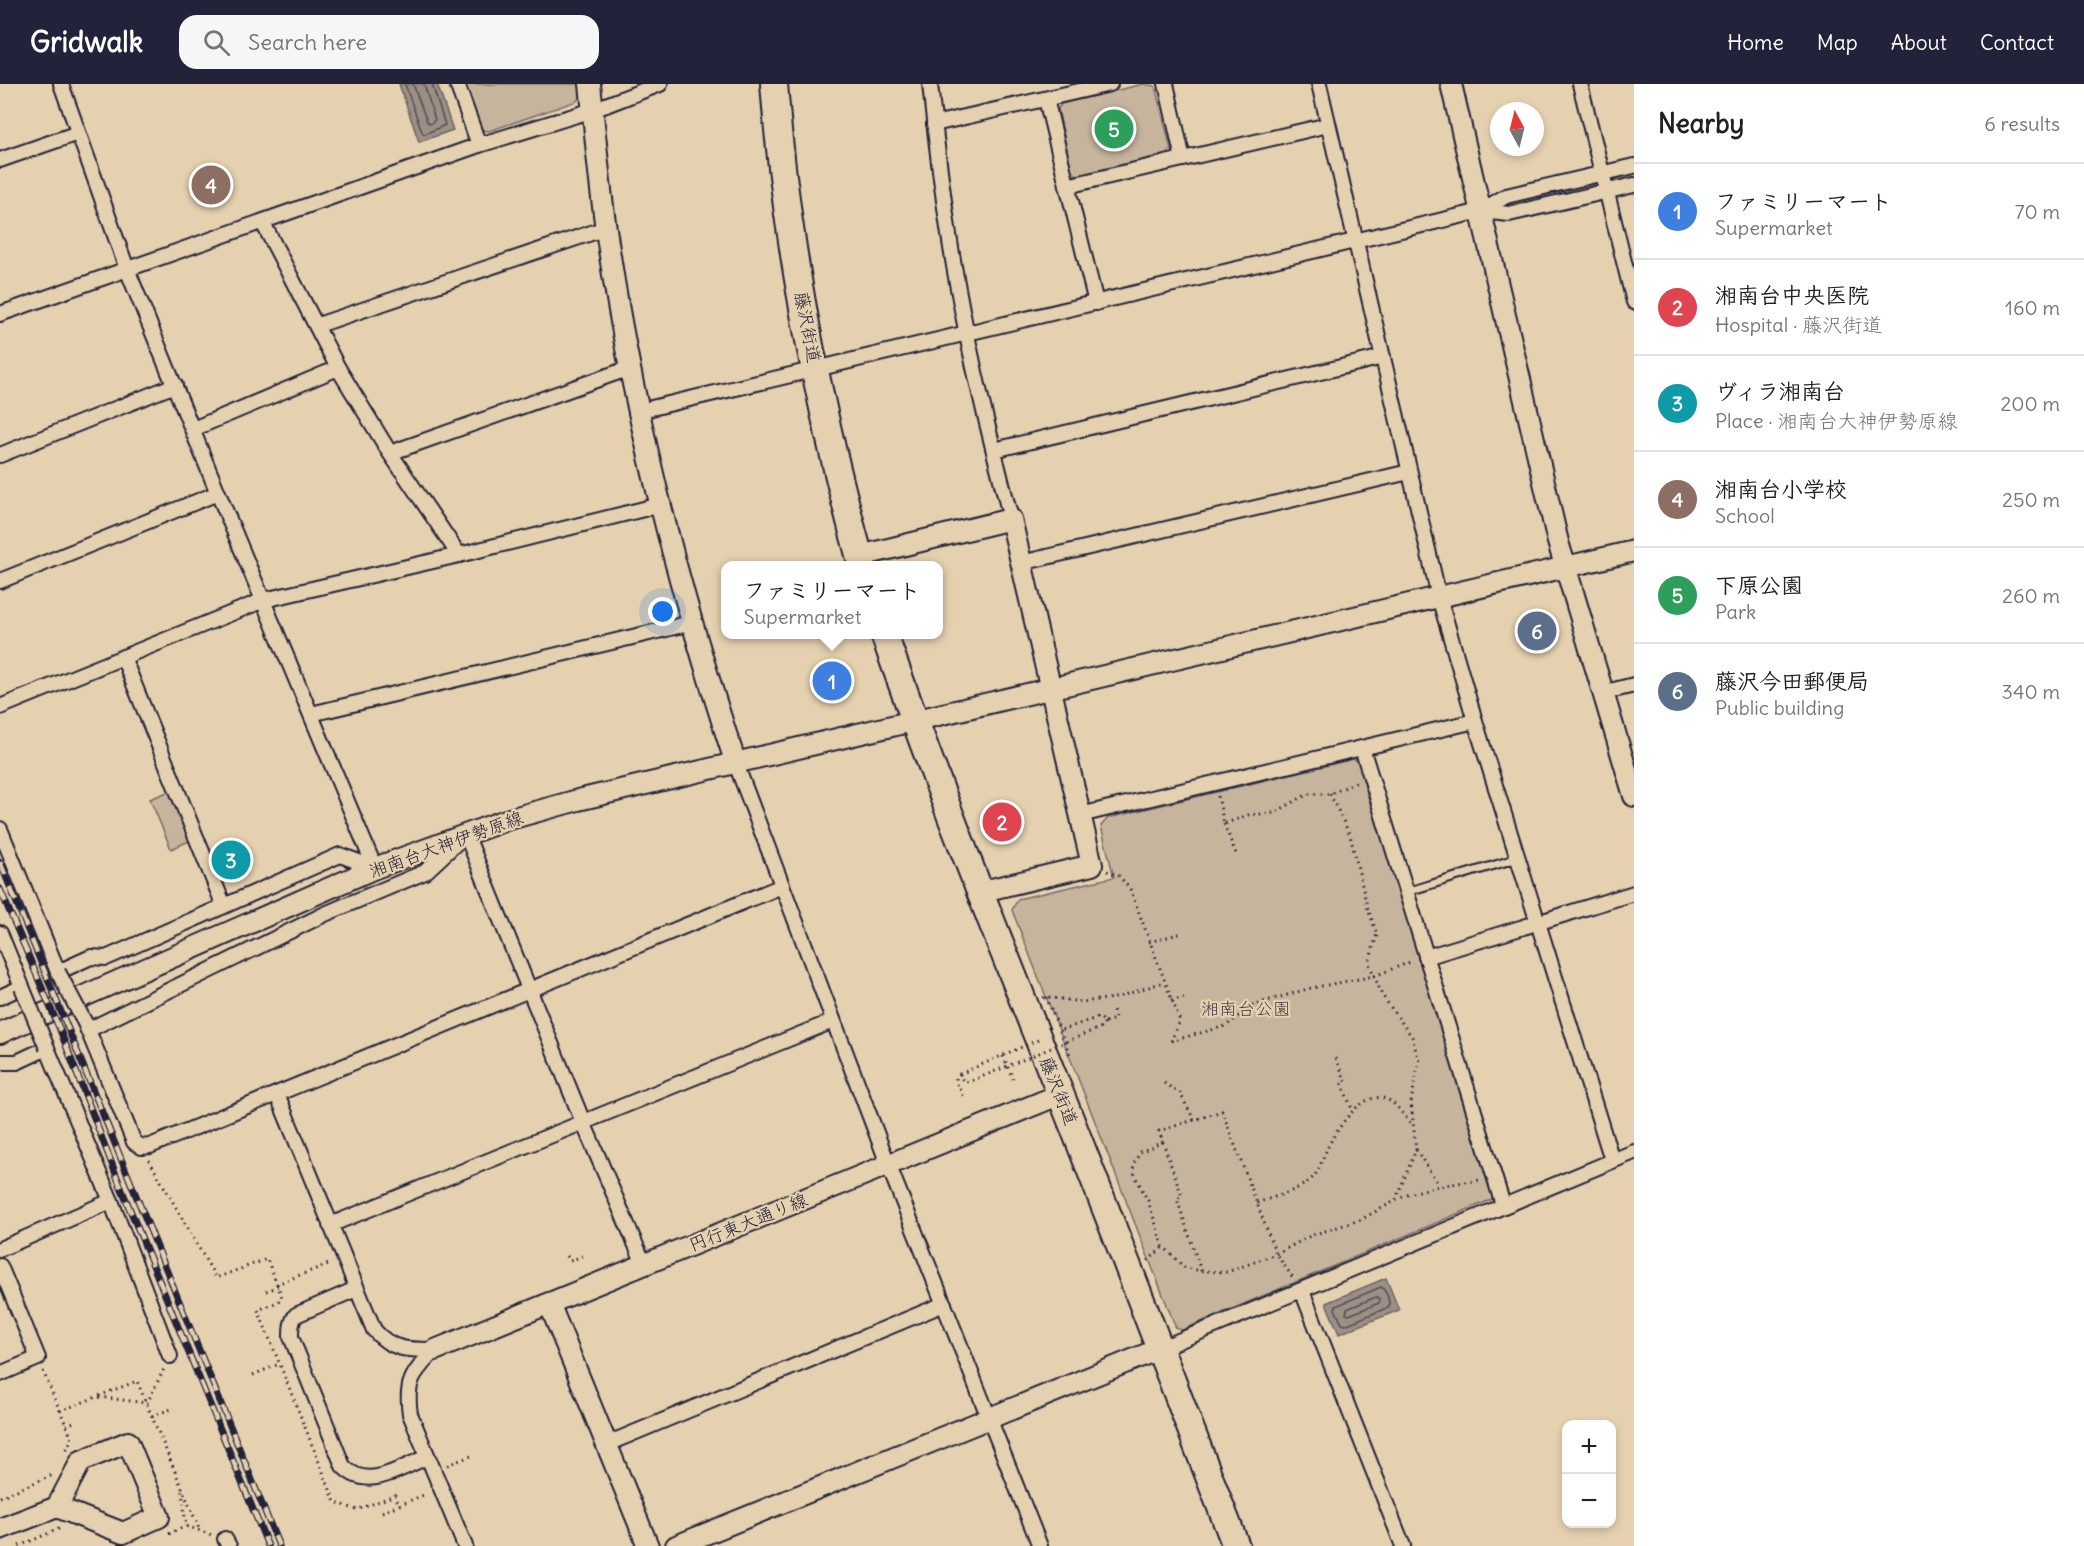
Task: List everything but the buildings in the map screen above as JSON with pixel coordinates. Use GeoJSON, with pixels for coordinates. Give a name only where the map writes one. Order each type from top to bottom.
{"type":"FeatureCollection","features":[{"type":"Feature","properties":{"kind":"highway","name":"藤沢街道"},"geometry":{"type":"LineString","coordinates":[[774,84],[793,245],[832,448],[861,561]]}},
{"type":"Feature","properties":{"kind":"highway","name":"藤沢街道"},"geometry":{"type":"LineString","coordinates":[[886,639],[914,721],[979,892],[1035,1000],[1050,1035],[1060,1094],[1236,1546]]}},
{"type":"Feature","properties":{"kind":"street"},"geometry":{"type":"LineString","coordinates":[[61,84],[127,269],[375,868]]}},
{"type":"Feature","properties":{"kind":"street"},"geometry":{"type":"LineString","coordinates":[[457,84],[480,145]]}},
{"type":"Feature","properties":{"kind":"street"},"geometry":{"type":"LineString","coordinates":[[591,84],[606,228],[630,368],[660,505],[691,623],[736,764],[833,1021],[1040,1546]]}},
{"type":"Feature","properties":{"kind":"street"},"geometry":{"type":"LineString","coordinates":[[0,314],[480,145],[593,110],[660,84]]}},
{"type":"Feature","properties":{"kind":"street"},"geometry":{"type":"LineString","coordinates":[[930,84],[941,185],[967,334],[1092,865],[979,892]]}},
{"type":"Feature","properties":{"kind":"street"},"geometry":{"type":"LineString","coordinates":[[934,124],[1110,84]]}},
{"type":"Feature","properties":{"kind":"street"},"geometry":{"type":"LineString","coordinates":[[1166,84],[1183,159]]}},
{"type":"Feature","properties":{"kind":"street"},"geometry":{"type":"LineString","coordinates":[[1319,84],[1438,597],[1612,1160]]}},
{"type":"Feature","properties":{"kind":"street"},"geometry":{"type":"LineString","coordinates":[[1450,84],[1565,567],[1634,796]]}},
{"type":"Feature","properties":{"kind":"street"},"geometry":{"type":"LineString","coordinates":[[1580,84],[1634,300]]}},
{"type":"Feature","properties":{"kind":"street"},"geometry":{"type":"LineString","coordinates":[[1046,99],[1096,303]]}},
{"type":"Feature","properties":{"kind":"street"},"geometry":{"type":"LineString","coordinates":[[1067,186],[1328,125]]}},
{"type":"Feature","properties":{"kind":"street"},"geometry":{"type":"LineString","coordinates":[[0,160],[78,133]]}},
{"type":"Feature","properties":{"kind":"street"},"geometry":{"type":"LineString","coordinates":[[1481,212],[1506,196],[1634,166]]}},
{"type":"Feature","properties":{"kind":"street"},"geometry":{"type":"LineString","coordinates":[[639,411],[1481,212],[1509,214],[1634,185]]}},
{"type":"Feature","properties":{"kind":"street"},"geometry":{"type":"LineString","coordinates":[[263,223],[339,368],[390,453],[459,555]]}},
{"type":"Feature","properties":{"kind":"street"},"geometry":{"type":"LineString","coordinates":[[318,325],[606,228]]}},
{"type":"Feature","properties":{"kind":"street"},"geometry":{"type":"LineString","coordinates":[[994,450],[1383,357]]}},
{"type":"Feature","properties":{"kind":"street"},"geometry":{"type":"LineString","coordinates":[[193,429],[339,368]]}},
{"type":"Feature","properties":{"kind":"street"},"geometry":{"type":"LineString","coordinates":[[390,453],[630,368]]}},
{"type":"Feature","properties":{"kind":"street"},"geometry":{"type":"LineString","coordinates":[[0,455],[175,385]]}},
{"type":"Feature","properties":{"kind":"street"},"geometry":{"type":"LineString","coordinates":[[1021,563],[1409,472]]}},
{"type":"Feature","properties":{"kind":"street"},"geometry":{"type":"LineString","coordinates":[[0,581],[218,492]]}},
{"type":"Feature","properties":{"kind":"street"},"geometry":{"type":"LineString","coordinates":[[0,707],[264,600],[660,505]]}},
{"type":"Feature","properties":{"kind":"street"},"geometry":{"type":"LineString","coordinates":[[861,561],[1011,519]]}},
{"type":"Feature","properties":{"kind":"street","name":"湘南台大神伊勢原線"},"geometry":{"type":"LineString","coordinates":[[0,1033],[353,877],[506,820],[578,800],[1634,551]]}},
{"type":"Feature","properties":{"kind":"street"},"geometry":{"type":"LineString","coordinates":[[311,714],[691,623]]}},
{"type":"Feature","properties":{"kind":"street"},"geometry":{"type":"LineString","coordinates":[[123,657],[224,906]]}},
{"type":"Feature","properties":{"kind":"street"},"geometry":{"type":"LineString","coordinates":[[1602,693],[1634,685]]}},
{"type":"Feature","properties":{"kind":"street"},"geometry":{"type":"LineString","coordinates":[[1080,815],[1475,722]]}},
{"type":"Feature","properties":{"kind":"street"},"geometry":{"type":"LineString","coordinates":[[1362,748],[1406,892],[1420,959],[1503,1205]]}},
{"type":"Feature","properties":{"kind":"street"},"geometry":{"type":"LineString","coordinates":[[0,829],[58,972],[87,1026],[134,1142],[142,1147],[150,1146],[782,886]]}},
{"type":"Feature","properties":{"kind":"street"},"geometry":{"type":"LineString","coordinates":[[87,1026],[361,898],[425,872],[466,834],[644,1264]]}},
{"type":"Feature","properties":{"kind":"street"},"geometry":{"type":"LineString","coordinates":[[58,972],[91,957],[106,958],[340,855],[375,868]]}},
{"type":"Feature","properties":{"kind":"street"},"geometry":{"type":"LineString","coordinates":[[353,877],[361,898]]}},
{"type":"Feature","properties":{"kind":"street"},"geometry":{"type":"LineString","coordinates":[[1420,959],[1634,893]]}},
{"type":"Feature","properties":{"kind":"street"},"geometry":{"type":"LineString","coordinates":[[0,933],[111,1201],[170,1356]]}},
{"type":"Feature","properties":{"kind":"street"},"geometry":{"type":"LineString","coordinates":[[0,997],[22,987]]}},
{"type":"Feature","properties":{"kind":"street"},"geometry":{"type":"LineString","coordinates":[[330,1225],[833,1021]]}},
{"type":"Feature","properties":{"kind":"street"},"geometry":{"type":"LineString","coordinates":[[0,1062],[17,1062],[47,1048]]}},
{"type":"Feature","properties":{"kind":"street"},"geometry":{"type":"LineString","coordinates":[[277,1094],[374,1330],[383,1341],[397,1347],[435,1350]]}},
{"type":"Feature","properties":{"kind":"street","name":"円行東大通り線"},"geometry":{"type":"LineString","coordinates":[[435,1350],[1060,1094]]}},
{"type":"Feature","properties":{"kind":"street"},"geometry":{"type":"LineString","coordinates":[[676,1546],[1159,1349],[1299,1287],[1329,1277],[1634,1152]]}},
{"type":"Feature","properties":{"kind":"street"},"geometry":{"type":"LineString","coordinates":[[0,1249],[111,1201]]}},
{"type":"Feature","properties":{"kind":"street"},"geometry":{"type":"LineString","coordinates":[[0,1266],[38,1358],[0,1374]]}},
{"type":"Feature","properties":{"kind":"street"},"geometry":{"type":"LineString","coordinates":[[1299,1287],[1403,1546]]}},
{"type":"Feature","properties":{"kind":"street"},"geometry":{"type":"LineString","coordinates":[[356,1289],[296,1314],[291,1322],[291,1337],[343,1466],[350,1474],[362,1479],[374,1479],[427,1457]]}},
{"type":"Feature","properties":{"kind":"street"},"geometry":{"type":"LineString","coordinates":[[549,1303],[648,1546]]}},
{"type":"Feature","properties":{"kind":"street"},"geometry":{"type":"LineString","coordinates":[[607,1444],[944,1304]]}},
{"type":"Feature","properties":{"kind":"street"},"geometry":{"type":"LineString","coordinates":[[435,1350],[415,1372],[410,1384],[408,1400],[410,1414],[465,1546]]}},
{"type":"Feature","properties":{"kind":"street"},"geometry":{"type":"LineString","coordinates":[[0,1529],[57,1507],[81,1461],[128,1442],[159,1517],[123,1533],[57,1507]]}},
{"type":"Feature","properties":{"kind":"lane"},"geometry":{"type":"LineString","coordinates":[[1406,892],[1518,858]]}},
{"type":"Feature","properties":{"kind":"path"},"geometry":{"type":"LineString","coordinates":[[1224,824],[1248,814],[1274,813],[1308,794],[1330,794],[1370,777]]}},
{"type":"Feature","properties":{"kind":"path"},"geometry":{"type":"LineString","coordinates":[[1215,783],[1224,824],[1237,856]]}},
{"type":"Feature","properties":{"kind":"path"},"geometry":{"type":"LineString","coordinates":[[1330,794],[1350,835],[1367,906],[1377,934],[1369,963],[1382,994],[1412,1037],[1419,1061],[1411,1102],[1416,1150],[1439,1185]]}},
{"type":"Feature","properties":{"kind":"path"},"geometry":{"type":"LineString","coordinates":[[1092,865],[1119,876],[1130,889],[1180,1022],[1171,1041],[1226,1026],[1253,1005],[1311,988],[1374,976],[1420,959]]}},
{"type":"Feature","properties":{"kind":"path"},"geometry":{"type":"LineString","coordinates":[[1149,942],[1182,933]]}},
{"type":"Feature","properties":{"kind":"path"},"geometry":{"type":"LineString","coordinates":[[1070,1054],[1050,1035],[1035,1000],[1082,1002],[1115,998],[1164,982]]}},
{"type":"Feature","properties":{"kind":"path"},"geometry":{"type":"LineString","coordinates":[[1171,1000],[1184,998]]}},
{"type":"Feature","properties":{"kind":"path"},"geometry":{"type":"LineString","coordinates":[[960,1074],[963,1081],[969,1082],[1102,1027],[1105,1022],[1115,1019],[1113,1009]]}},
{"type":"Feature","properties":{"kind":"path"},"geometry":{"type":"LineString","coordinates":[[965,1099],[956,1082],[956,1077],[960,1074],[1050,1035],[1099,1017],[1105,1022]]}},
{"type":"Feature","properties":{"kind":"path"},"geometry":{"type":"LineString","coordinates":[[1003,1056],[1013,1079]]}},
{"type":"Feature","properties":{"kind":"path"},"geometry":{"type":"LineString","coordinates":[[1336,1058],[1346,1082],[1342,1084],[1353,1110]]}},
{"type":"Feature","properties":{"kind":"path"},"geometry":{"type":"LineString","coordinates":[[1164,1083],[1180,1093],[1194,1119]]}},
{"type":"Feature","properties":{"kind":"path"},"geometry":{"type":"LineString","coordinates":[[1257,1203],[1299,1187],[1314,1175],[1328,1146],[1353,1110],[1366,1100],[1381,1098],[1391,1102],[1413,1126]]}},
{"type":"Feature","properties":{"kind":"path"},"geometry":{"type":"LineString","coordinates":[[1201,1271],[1177,1199],[1182,1196],[1159,1131],[1222,1111],[1276,1254],[1299,1287]]}},
{"type":"Feature","properties":{"kind":"path"},"geometry":{"type":"LineString","coordinates":[[1163,1142],[1140,1152],[1133,1166],[1135,1176],[1148,1201],[1163,1246],[1184,1267],[1201,1271],[1227,1272],[1276,1254],[1312,1235],[1360,1221],[1414,1192],[1439,1185],[1494,1178]]}},
{"type":"Feature","properties":{"kind":"path"},"geometry":{"type":"LineString","coordinates":[[142,1147],[216,1278],[267,1259],[277,1284],[332,1262]]}},
{"type":"Feature","properties":{"kind":"path"},"geometry":{"type":"LineString","coordinates":[[1395,1201],[1416,1150]]}},
{"type":"Feature","properties":{"kind":"path"},"geometry":{"type":"LineString","coordinates":[[1147,1262],[1163,1246]]}},
{"type":"Feature","properties":{"kind":"path"},"geometry":{"type":"LineString","coordinates":[[567,1256],[570,1261],[582,1256]]}},
{"type":"Feature","properties":{"kind":"path"},"geometry":{"type":"LineString","coordinates":[[266,1291],[278,1287]]}},
{"type":"Feature","properties":{"kind":"path"},"geometry":{"type":"LineString","coordinates":[[96,1397],[147,1403],[170,1356]]}},
{"type":"Feature","properties":{"kind":"path"},"geometry":{"type":"LineString","coordinates":[[38,1358],[72,1439],[62,1458]]}},
{"type":"Feature","properties":{"kind":"path"},"geometry":{"type":"LineString","coordinates":[[254,1375],[280,1364]]}},
{"type":"Feature","properties":{"kind":"path"},"geometry":{"type":"LineString","coordinates":[[152,1416],[174,1408]]}},
{"type":"Feature","properties":{"kind":"path"},"geometry":{"type":"LineString","coordinates":[[66,1425],[77,1421]]}},
{"type":"Feature","properties":{"kind":"path"},"geometry":{"type":"LineString","coordinates":[[443,1466],[471,1456]]}},
{"type":"Feature","properties":{"kind":"path"},"geometry":{"type":"LineString","coordinates":[[0,1497],[52,1476],[57,1467]]}},
{"type":"Feature","properties":{"kind":"path"},"geometry":{"type":"LineString","coordinates":[[181,1486],[186,1526],[227,1543]]}},
{"type":"Feature","properties":{"kind":"path"},"geometry":{"type":"LineString","coordinates":[[382,1512],[399,1505]]}},
{"type":"Feature","properties":{"kind":"path"},"geometry":{"type":"LineString","coordinates":[[18,1546],[65,1527]]}},
{"type":"Feature","properties":{"kind":"green space"},"geometry":{"type":"Polygon","coordinates":[[[465,84],[580,84],[581,94],[577,101],[489,131],[482,130],[465,84]]]}},
{"type":"Feature","properties":{"kind":"green space"},"geometry":{"type":"Polygon","coordinates":[[[1143,84],[1155,86],[1171,149],[1167,154],[1079,176],[1072,172],[1058,109],[1061,104],[1143,84]]]}},
{"type":"Feature","properties":{"kind":"green space","name":"湘南台公園"},"geometry":{"type":"Polygon","coordinates":[[[1354,759],[1361,763],[1495,1198],[1182,1330],[1176,1328],[1012,910],[1018,899],[1114,877],[1101,826],[1108,818],[1354,759]]]}},
{"type":"Feature","properties":{"kind":"green space"},"geometry":{"type":"Polygon","coordinates":[[[175,789],[196,838],[171,849],[150,799],[175,789]]]}},
{"type":"Feature","properties":{"kind":"water"},"geometry":{"type":"Polygon","coordinates":[[[399,84],[437,84],[453,130],[419,142],[399,84]]]}},
{"type":"Feature","properties":{"kind":"water"},"geometry":{"type":"Polygon","coordinates":[[[1386,1278],[1399,1310],[1339,1334],[1326,1303],[1386,1278]]]}},
{"type":"Feature","properties":{"kind":"railway"},"geometry":{"type":"LineString","coordinates":[[0,862],[279,1546]]}},
{"type":"Feature","properties":{"kind":"railway"},"geometry":{"type":"LineString","coordinates":[[0,889],[60,1030],[122,1190],[268,1546]]}},
{"type":"Feature","properties":{"kind":"place","name":"下原公園"},"geometry":{"type":"Point","coordinates":[1114,129]}},
{"type":"Feature","properties":{"kind":"place","name":"湘南台小学校"},"geometry":{"type":"Point","coordinates":[211,185]}},
{"type":"Feature","properties":{"kind":"place","name":"藤沢今田郵便局"},"geometry":{"type":"Point","coordinates":[1537,631]}},
{"type":"Feature","properties":{"kind":"place","name":"ファミリーマート"},"geometry":{"type":"Point","coordinates":[832,681]}},
{"type":"Feature","properties":{"kind":"place","name":"湘南台中央医院"},"geometry":{"type":"Point","coordinates":[1002,822]}},
{"type":"Feature","properties":{"kind":"place","name":"ヴィラ湘南台"},"geometry":{"type":"Point","coordinates":[231,860]}}]}
